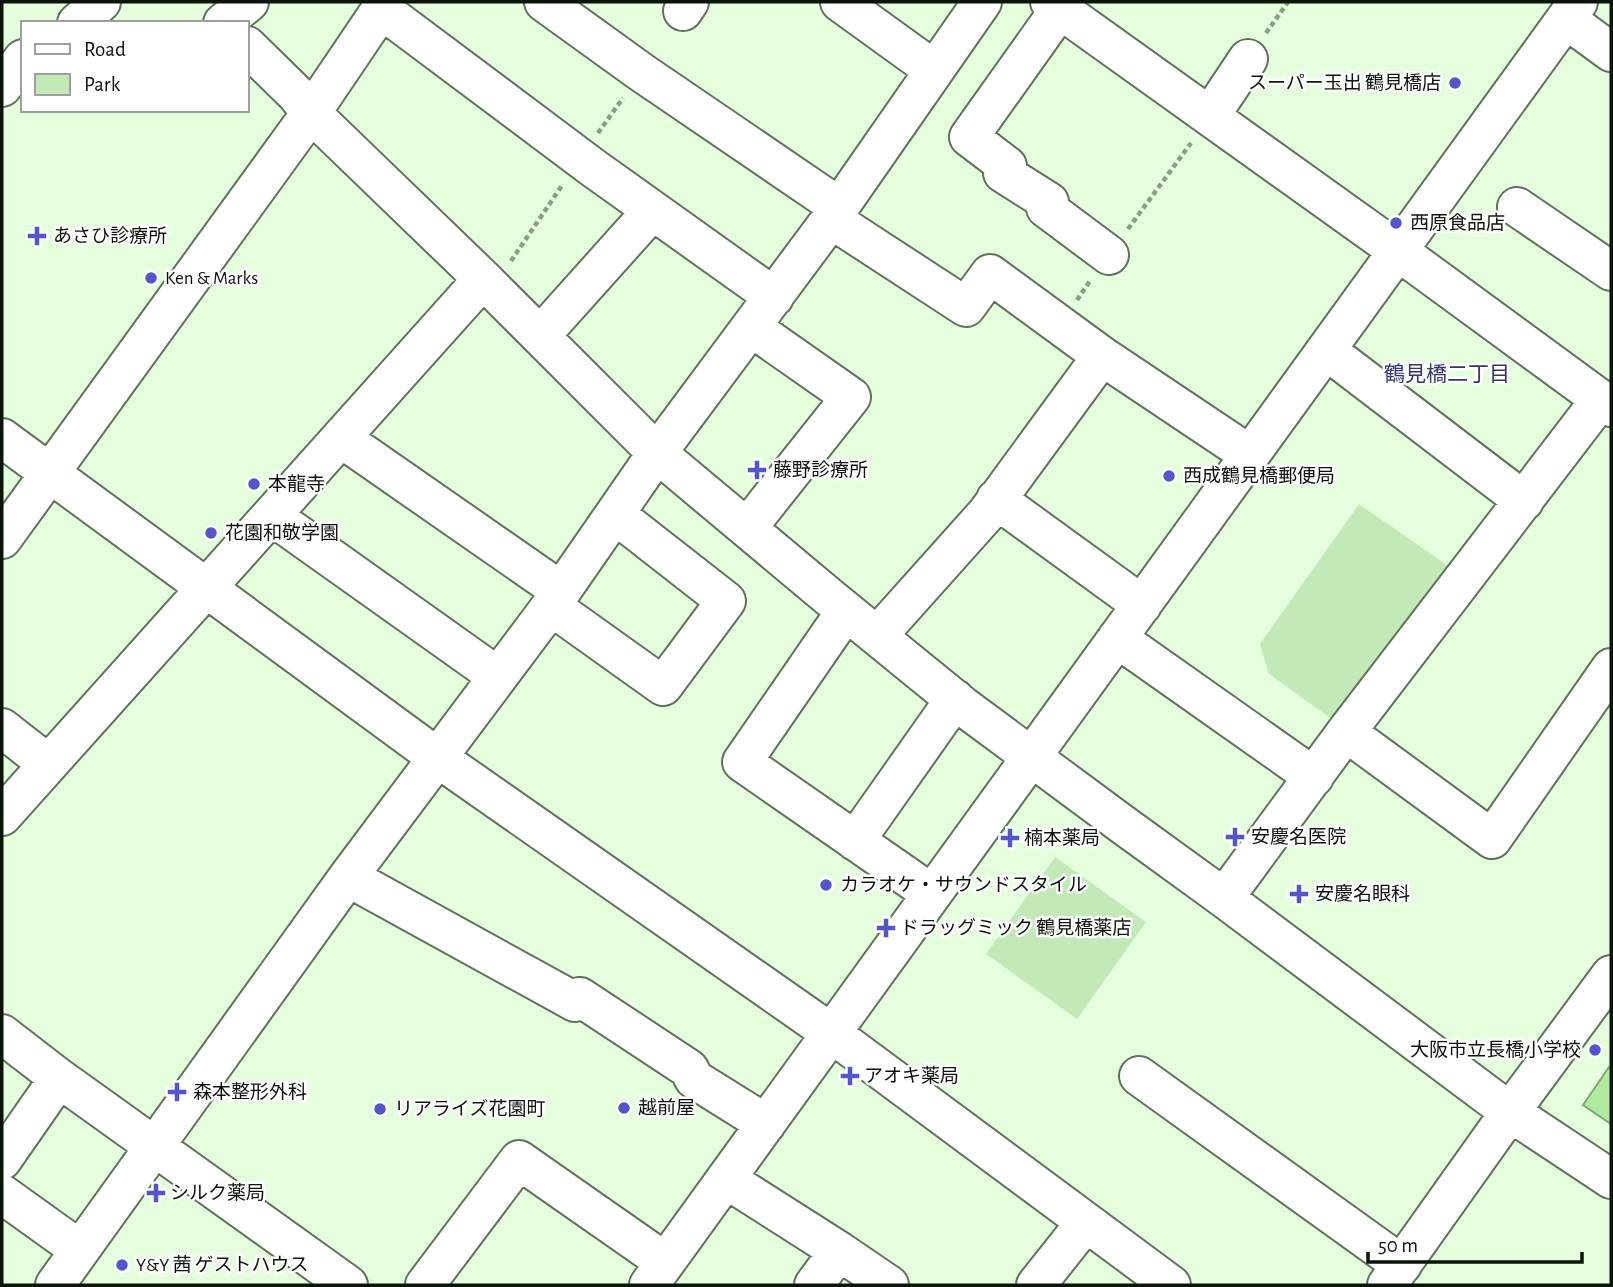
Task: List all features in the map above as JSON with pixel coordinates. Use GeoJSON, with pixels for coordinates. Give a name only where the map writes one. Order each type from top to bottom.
{"type":"FeatureCollection","features":[{"type":"Feature","properties":{"kind":"street"},"geometry":{"type":"LineString","coordinates":[[52,21],[66,2]]}},
{"type":"Feature","properties":{"kind":"street"},"geometry":{"type":"LineString","coordinates":[[79,21],[101,2]]}},
{"type":"Feature","properties":{"kind":"street"},"geometry":{"type":"LineString","coordinates":[[201,2],[221,21]]}},
{"type":"Feature","properties":{"kind":"street"},"geometry":{"type":"LineString","coordinates":[[225,21],[249,2]]}},
{"type":"Feature","properties":{"kind":"street"},"geometry":{"type":"LineString","coordinates":[[544,2],[966,307],[990,274],[1102,356],[1250,455]]}},
{"type":"Feature","properties":{"kind":"street"},"geometry":{"type":"LineString","coordinates":[[839,2],[934,70]]}},
{"type":"Feature","properties":{"kind":"street"},"geometry":{"type":"LineString","coordinates":[[55,1285],[348,877],[556,599],[657,453],[835,213],[982,2]]}},
{"type":"Feature","properties":{"kind":"street"},"geometry":{"type":"LineString","coordinates":[[1109,255],[1046,208],[1049,202],[1003,173],[1007,166],[969,138],[1055,5],[1606,403],[1524,500],[1346,732],[1224,898]]}},
{"type":"Feature","properties":{"kind":"street"},"geometry":{"type":"LineString","coordinates":[[2,540],[48,472],[311,113],[383,6],[652,211],[851,397],[747,528]]}},
{"type":"Feature","properties":{"kind":"street"},"geometry":{"type":"LineString","coordinates":[[425,1285],[519,1160],[657,1274],[1572,10],[1611,52]]}},
{"type":"Feature","properties":{"kind":"street"},"geometry":{"type":"LineString","coordinates":[[248,47],[297,95],[311,113],[483,279],[657,453],[846,611],[1031,757],[1510,1112],[1611,1179]]}},
{"type":"Feature","properties":{"kind":"street"},"geometry":{"type":"LineString","coordinates":[[1210,116],[1248,59]]}},
{"type":"Feature","properties":{"kind":"street"},"geometry":{"type":"LineString","coordinates":[[2,87],[21,62]]}},
{"type":"Feature","properties":{"kind":"street"},"geometry":{"type":"LineString","coordinates":[[2,87],[21,71]]}},
{"type":"Feature","properties":{"kind":"street"},"geometry":{"type":"LineString","coordinates":[[1517,207],[1611,271]]}},
{"type":"Feature","properties":{"kind":"street"},"geometry":{"type":"LineString","coordinates":[[540,336],[652,211]]}},
{"type":"Feature","properties":{"kind":"street"},"geometry":{"type":"LineString","coordinates":[[2,816],[483,279]]}},
{"type":"Feature","properties":{"kind":"street"},"geometry":{"type":"LineString","coordinates":[[1326,350],[1524,500]]}},
{"type":"Feature","properties":{"kind":"street"},"geometry":{"type":"LineString","coordinates":[[877,636],[996,499],[1102,356]]}},
{"type":"Feature","properties":{"kind":"street"},"geometry":{"type":"LineString","coordinates":[[2,438],[438,758],[831,1033],[1171,1285]]}},
{"type":"Feature","properties":{"kind":"street"},"geometry":{"type":"LineString","coordinates":[[341,438],[556,599],[663,686],[726,601],[616,515]]}},
{"type":"Feature","properties":{"kind":"street"},"geometry":{"type":"LineString","coordinates":[[996,499],[1142,605]]}},
{"type":"Feature","properties":{"kind":"street"},"geometry":{"type":"LineString","coordinates":[[272,516],[497,676]]}},
{"type":"Feature","properties":{"kind":"street"},"geometry":{"type":"LineString","coordinates":[[846,611],[742,762],[932,894]]}},
{"type":"Feature","properties":{"kind":"street"},"geometry":{"type":"LineString","coordinates":[[1117,638],[1314,776]]}},
{"type":"Feature","properties":{"kind":"street"},"geometry":{"type":"LineString","coordinates":[[1346,732],[1492,839],[1611,668]]}},
{"type":"Feature","properties":{"kind":"street"},"geometry":{"type":"LineString","coordinates":[[855,841],[955,699]]}},
{"type":"Feature","properties":{"kind":"street"},"geometry":{"type":"LineString","coordinates":[[2,728],[48,764]]}},
{"type":"Feature","properties":{"kind":"street"},"geometry":{"type":"LineString","coordinates":[[348,877],[575,1002],[580,997],[689,1069],[694,1079],[766,1124]]}},
{"type":"Feature","properties":{"kind":"street"},"geometry":{"type":"LineString","coordinates":[[1139,1076],[1399,1277],[1510,1112],[1611,975]]}},
{"type":"Feature","properties":{"kind":"street"},"geometry":{"type":"LineString","coordinates":[[2,1034],[59,1078],[348,1285]]}},
{"type":"Feature","properties":{"kind":"street"},"geometry":{"type":"LineString","coordinates":[[2,1160],[59,1078]]}},
{"type":"Feature","properties":{"kind":"street"},"geometry":{"type":"LineString","coordinates":[[726,1179],[889,1285]]}},
{"type":"Feature","properties":{"kind":"street"},"geometry":{"type":"LineString","coordinates":[[2,1195],[80,1250]]}},
{"type":"Feature","properties":{"kind":"street"},"geometry":{"type":"LineString","coordinates":[[1037,1285],[1086,1222]]}},
{"type":"Feature","properties":{"kind":"street"},"geometry":{"type":"LineString","coordinates":[[814,1285],[839,1251]]}},
{"type":"Feature","properties":{"kind":"path"},"geometry":{"type":"LineString","coordinates":[[1059,324],[1210,116]]}},
{"type":"Feature","properties":{"kind":"green space"},"geometry":{"type":"Polygon","coordinates":[[[1359,504],[1454,570],[1340,725],[1269,674],[1260,644],[1359,504]]]}},
{"type":"Feature","properties":{"kind":"green space"},"geometry":{"type":"Polygon","coordinates":[[[1055,857],[1146,922],[1077,1019],[986,954],[1055,857]]]}},
{"type":"Feature","properties":{"kind":"shaded area"},"geometry":{"type":"Polygon","coordinates":[[[1609,1067],[1611,1069],[1611,1124],[1583,1105],[1609,1067]]]}},
{"type":"Feature","properties":{"kind":"place","name":"スーパー玉出 鶴見橋店"},"geometry":{"type":"Point","coordinates":[1455,83]}},
{"type":"Feature","properties":{"kind":"place","name":"西原食品店"},"geometry":{"type":"Point","coordinates":[1396,223]}},
{"type":"Feature","properties":{"kind":"place","name":"あさひ診療所"},"geometry":{"type":"Point","coordinates":[37,236]}},
{"type":"Feature","properties":{"kind":"place","name":"Ken & Marks"},"geometry":{"type":"Point","coordinates":[151,278]}},
{"type":"Feature","properties":{"kind":"place","name":"藤野診療所"},"geometry":{"type":"Point","coordinates":[757,470]}},
{"type":"Feature","properties":{"kind":"place","name":"西成鶴見橋郵便局"},"geometry":{"type":"Point","coordinates":[1169,476]}},
{"type":"Feature","properties":{"kind":"place","name":"本龍寺"},"geometry":{"type":"Point","coordinates":[254,484]}},
{"type":"Feature","properties":{"kind":"place","name":"花園和敬学園"},"geometry":{"type":"Point","coordinates":[211,533]}},
{"type":"Feature","properties":{"kind":"place","name":"安慶名医院"},"geometry":{"type":"Point","coordinates":[1235,837]}},
{"type":"Feature","properties":{"kind":"place","name":"楠本薬局"},"geometry":{"type":"Point","coordinates":[1010,838]}},
{"type":"Feature","properties":{"kind":"place","name":"カラオケ・サウンドスタイル"},"geometry":{"type":"Point","coordinates":[826,885]}},
{"type":"Feature","properties":{"kind":"place","name":"安慶名眼科"},"geometry":{"type":"Point","coordinates":[1299,894]}},
{"type":"Feature","properties":{"kind":"place","name":"ドラッグミック 鶴見橋薬店"},"geometry":{"type":"Point","coordinates":[886,928]}},
{"type":"Feature","properties":{"kind":"place","name":"大阪市立長橋小学校"},"geometry":{"type":"Point","coordinates":[1595,1050]}},
{"type":"Feature","properties":{"kind":"place","name":"アオキ薬局"},"geometry":{"type":"Point","coordinates":[850,1076]}},
{"type":"Feature","properties":{"kind":"place","name":"森本整形外科"},"geometry":{"type":"Point","coordinates":[177,1092]}},
{"type":"Feature","properties":{"kind":"place","name":"越前屋"},"geometry":{"type":"Point","coordinates":[624,1108]}},
{"type":"Feature","properties":{"kind":"place","name":"リアライズ花園町"},"geometry":{"type":"Point","coordinates":[380,1109]}},
{"type":"Feature","properties":{"kind":"place","name":"シルク薬局"},"geometry":{"type":"Point","coordinates":[156,1193]}},
{"type":"Feature","properties":{"kind":"place","name":"Y&Y 茜 ゲストハウス"},"geometry":{"type":"Point","coordinates":[122,1265]}},
{"type":"Feature","properties":{"kind":"district","name":"鶴見橋二丁目"},"geometry":{"type":"Point","coordinates":[1447,374]}}]}
